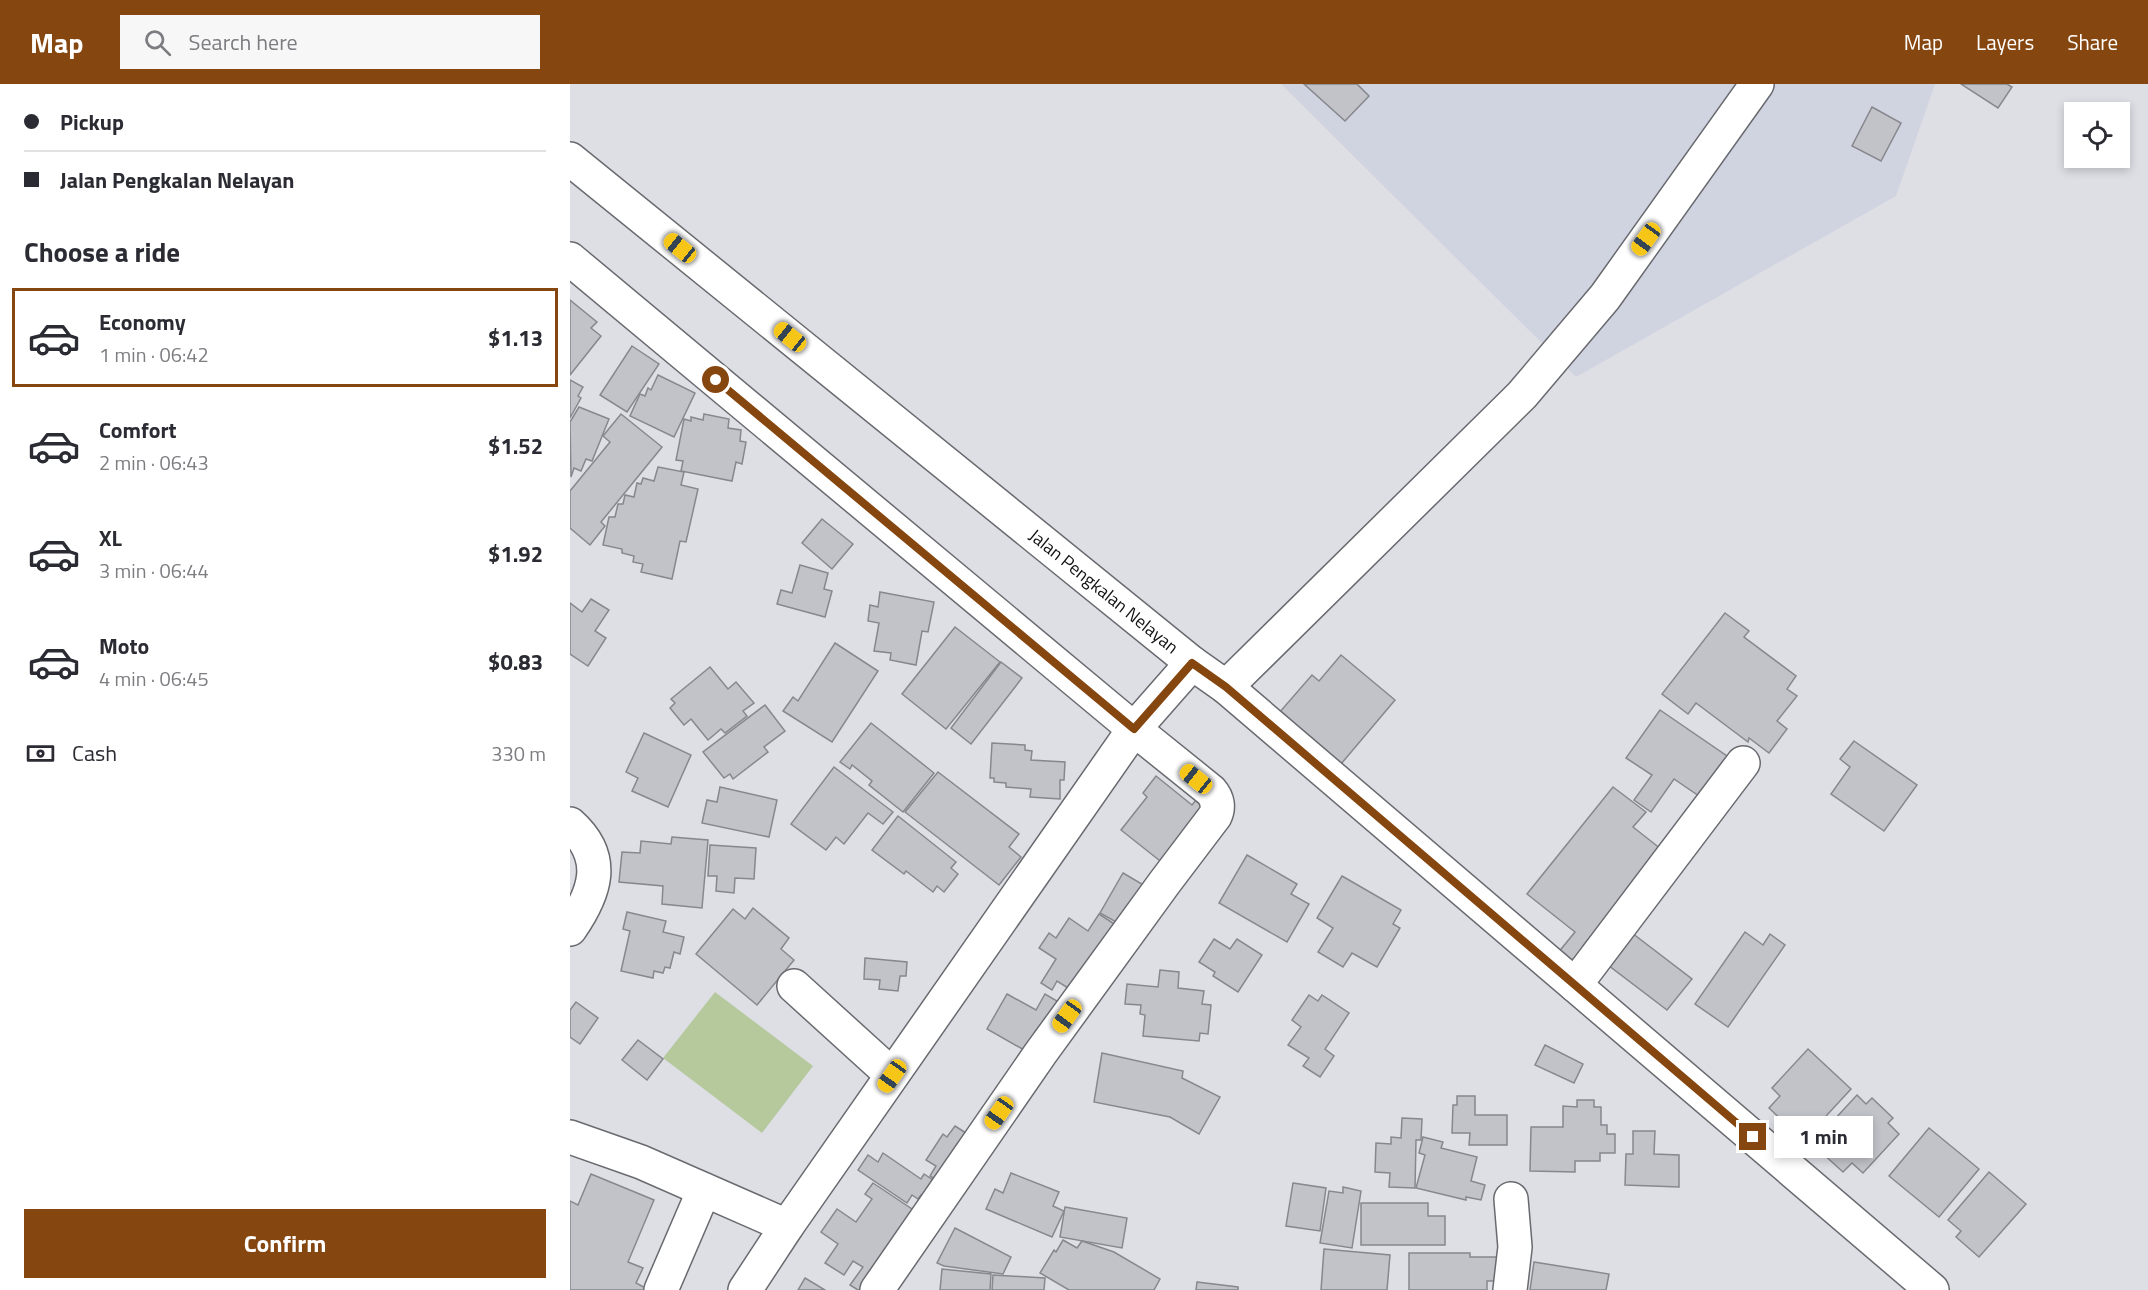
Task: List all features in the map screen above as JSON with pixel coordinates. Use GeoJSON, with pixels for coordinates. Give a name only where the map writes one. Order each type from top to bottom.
{"type":"FeatureCollection","features":[{"type":"Feature","properties":{"kind":"street"},"geometry":{"type":"LineString","coordinates":[[1226,687],[1522,395],[1605,297],[1757,84]]}},
{"type":"Feature","properties":{"kind":"street","name":"Jalan Pengkalan Nelayan"},"geometry":{"type":"LineString","coordinates":[[570,159],[1192,663],[1226,687],[1932,1290]]}},
{"type":"Feature","properties":{"kind":"street"},"geometry":{"type":"LineString","coordinates":[[570,259],[1211,791],[1217,802],[1218,810],[1215,816],[1040,1054],[877,1290]]}},
{"type":"Feature","properties":{"kind":"street"},"geometry":{"type":"LineString","coordinates":[[745,1290],[787,1226],[1134,729],[1192,663]]}},
{"type":"Feature","properties":{"kind":"street"},"geometry":{"type":"LineString","coordinates":[[1575,985],[1743,763]]}},
{"type":"Feature","properties":{"kind":"street"},"geometry":{"type":"LineString","coordinates":[[570,824],[590,848],[595,880],[589,897],[570,928]]}},
{"type":"Feature","properties":{"kind":"street"},"geometry":{"type":"LineString","coordinates":[[794,986],[892,1076]]}},
{"type":"Feature","properties":{"kind":"street"},"geometry":{"type":"LineString","coordinates":[[570,1137],[641,1162],[787,1226]]}},
{"type":"Feature","properties":{"kind":"street"},"geometry":{"type":"LineString","coordinates":[[661,1290],[704,1190]]}},
{"type":"Feature","properties":{"kind":"street"},"geometry":{"type":"LineString","coordinates":[[1510,1290],[1515,1247],[1511,1199]]}},
{"type":"Feature","properties":{"kind":"shaded area"},"geometry":{"type":"Polygon","coordinates":[[[1281,84],[1935,84],[1896,196],[1576,377],[1281,84]]]}},
{"type":"Feature","properties":{"kind":"green space"},"geometry":{"type":"Polygon","coordinates":[[[715,992],[813,1066],[762,1133],[663,1058],[715,992]]]}},
{"type":"Feature","properties":{"kind":"building"},"geometry":{"type":"Polygon","coordinates":[[[1304,84],[1357,84],[1369,96],[1345,121],[1304,84]]]}},
{"type":"Feature","properties":{"kind":"building"},"geometry":{"type":"Polygon","coordinates":[[[1961,84],[2007,84],[2012,87],[1998,108],[1961,84]]]}},
{"type":"Feature","properties":{"kind":"building"},"geometry":{"type":"Polygon","coordinates":[[[1872,107],[1901,123],[1881,161],[1852,146],[1872,107]]]}},
{"type":"Feature","properties":{"kind":"building"},"geometry":{"type":"Polygon","coordinates":[[[570,300],[597,322],[591,328],[601,336],[570,375],[570,300]]]}},
{"type":"Feature","properties":{"kind":"building"},"geometry":{"type":"Polygon","coordinates":[[[632,346],[659,364],[627,412],[600,395],[632,346]]]}},
{"type":"Feature","properties":{"kind":"building"},"geometry":{"type":"Polygon","coordinates":[[[658,375],[695,393],[674,437],[630,416],[640,394],[645,396],[648,388],[651,390],[658,375]]]}},
{"type":"Feature","properties":{"kind":"building"},"geometry":{"type":"Polygon","coordinates":[[[570,380],[583,387],[578,396],[581,398],[570,418],[570,380]]]}},
{"type":"Feature","properties":{"kind":"building"},"geometry":{"type":"Polygon","coordinates":[[[579,407],[609,419],[592,461],[586,459],[581,471],[574,468],[571,477],[570,422],[579,407]]]}},
{"type":"Feature","properties":{"kind":"building"},"geometry":{"type":"Polygon","coordinates":[[[621,414],[662,447],[601,522],[605,526],[590,545],[570,528],[570,491],[610,442],[603,436],[621,414]]]}},
{"type":"Feature","properties":{"kind":"building"},"geometry":{"type":"Polygon","coordinates":[[[704,414],[729,419],[728,428],[741,430],[740,441],[746,442],[742,464],[736,462],[732,481],[681,471],[683,461],[676,460],[684,419],[691,421],[691,417],[703,420],[704,414]]]}},
{"type":"Feature","properties":{"kind":"building"},"geometry":{"type":"Polygon","coordinates":[[[658,467],[684,472],[681,485],[698,489],[686,542],[680,541],[672,579],[641,572],[643,564],[633,562],[634,556],[622,553],[622,549],[603,545],[609,517],[615,517],[618,504],[623,504],[625,495],[634,497],[637,483],[641,484],[643,478],[654,481],[658,467]]]}},
{"type":"Feature","properties":{"kind":"building"},"geometry":{"type":"Polygon","coordinates":[[[822,519],[853,544],[832,569],[802,543],[822,519]]]}},
{"type":"Feature","properties":{"kind":"building"},"geometry":{"type":"Polygon","coordinates":[[[800,565],[828,573],[824,589],[832,591],[825,617],[777,604],[781,590],[792,593],[800,565]]]}},
{"type":"Feature","properties":{"kind":"building"},"geometry":{"type":"Polygon","coordinates":[[[880,592],[934,602],[928,632],[922,631],[916,665],[890,660],[891,653],[874,651],[879,623],[868,621],[870,605],[878,607],[880,592]]]}},
{"type":"Feature","properties":{"kind":"building"},"geometry":{"type":"Polygon","coordinates":[[[591,599],[609,610],[595,631],[606,638],[588,666],[570,654],[570,603],[582,612],[591,599]]]}},
{"type":"Feature","properties":{"kind":"building"},"geometry":{"type":"Polygon","coordinates":[[[1725,613],[1749,631],[1744,637],[1796,676],[1787,689],[1797,696],[1777,721],[1787,729],[1769,753],[1749,738],[1748,742],[1696,703],[1688,714],[1662,694],[1725,613]]]}},
{"type":"Feature","properties":{"kind":"building"},"geometry":{"type":"Polygon","coordinates":[[[955,627],[1000,662],[946,729],[902,694],[955,627]]]}},
{"type":"Feature","properties":{"kind":"building"},"geometry":{"type":"Polygon","coordinates":[[[835,643],[878,671],[832,742],[783,711],[793,697],[798,701],[835,643]]]}},
{"type":"Feature","properties":{"kind":"building"},"geometry":{"type":"Polygon","coordinates":[[[1341,655],[1395,700],[1341,764],[1272,721],[1312,675],[1319,681],[1341,655]]]}},
{"type":"Feature","properties":{"kind":"building"},"geometry":{"type":"Polygon","coordinates":[[[1001,662],[1022,678],[971,744],[951,728],[1001,662]]]}},
{"type":"Feature","properties":{"kind":"building"},"geometry":{"type":"Polygon","coordinates":[[[710,667],[728,689],[736,682],[754,703],[743,711],[747,716],[725,733],[721,729],[708,740],[691,719],[684,725],[670,708],[675,703],[671,699],[710,667]]]}},
{"type":"Feature","properties":{"kind":"building"},"geometry":{"type":"Polygon","coordinates":[[[765,705],[785,731],[764,747],[768,752],[733,779],[730,774],[724,778],[703,752],[765,705]]]}},
{"type":"Feature","properties":{"kind":"building"},"geometry":{"type":"Polygon","coordinates":[[[1660,710],[1727,756],[1699,796],[1674,779],[1651,812],[1634,800],[1652,775],[1626,758],[1660,710]]]}},
{"type":"Feature","properties":{"kind":"building"},"geometry":{"type":"Polygon","coordinates":[[[871,723],[934,773],[903,812],[869,785],[872,781],[852,765],[850,769],[840,762],[871,723]]]}},
{"type":"Feature","properties":{"kind":"building"},"geometry":{"type":"Polygon","coordinates":[[[644,733],[691,755],[668,807],[632,791],[638,778],[626,772],[644,733]]]}},
{"type":"Feature","properties":{"kind":"building"},"geometry":{"type":"Polygon","coordinates":[[[1854,741],[1917,785],[1884,831],[1831,794],[1850,767],[1840,759],[1854,741]]]}},
{"type":"Feature","properties":{"kind":"building"},"geometry":{"type":"Polygon","coordinates":[[[992,743],[1025,745],[1025,750],[1032,751],[1031,760],[1065,762],[1064,780],[1060,780],[1060,799],[1030,797],[1031,789],[1006,787],[1006,783],[994,782],[994,778],[990,778],[992,743]]]}},
{"type":"Feature","properties":{"kind":"building"},"geometry":{"type":"Polygon","coordinates":[[[834,767],[893,812],[883,824],[868,813],[844,844],[836,837],[826,850],[791,824],[834,767]]]}},
{"type":"Feature","properties":{"kind":"building"},"geometry":{"type":"Polygon","coordinates":[[[938,772],[1019,834],[1009,847],[1021,857],[999,885],[905,812],[938,772]]]}},
{"type":"Feature","properties":{"kind":"building"},"geometry":{"type":"Polygon","coordinates":[[[1156,776],[1192,805],[1196,800],[1212,814],[1169,868],[1121,830],[1147,797],[1143,793],[1156,776]]]}},
{"type":"Feature","properties":{"kind":"building"},"geometry":{"type":"Polygon","coordinates":[[[720,787],[777,800],[769,837],[702,823],[707,800],[717,802],[720,787]]]}},
{"type":"Feature","properties":{"kind":"building"},"geometry":{"type":"Polygon","coordinates":[[[1613,787],[1646,812],[1633,827],[1661,849],[1583,946],[1590,952],[1572,974],[1553,959],[1575,932],[1527,894],[1613,787]]]}},
{"type":"Feature","properties":{"kind":"building"},"geometry":{"type":"Polygon","coordinates":[[[898,816],[956,862],[951,868],[958,874],[944,892],[937,886],[933,892],[906,871],[904,874],[872,850],[898,816]]]}},
{"type":"Feature","properties":{"kind":"building"},"geometry":{"type":"Polygon","coordinates":[[[672,837],[708,840],[702,908],[662,904],[663,886],[619,882],[622,852],[640,853],[641,841],[671,844],[672,837]]]}},
{"type":"Feature","properties":{"kind":"building"},"geometry":{"type":"Polygon","coordinates":[[[710,845],[756,848],[754,879],[735,878],[734,893],[716,891],[717,876],[708,876],[710,845]]]}},
{"type":"Feature","properties":{"kind":"building"},"geometry":{"type":"Polygon","coordinates":[[[1247,855],[1297,884],[1291,894],[1309,904],[1287,942],[1219,903],[1247,855]]]}},
{"type":"Feature","properties":{"kind":"building"},"geometry":{"type":"Polygon","coordinates":[[[1123,873],[1147,887],[1125,927],[1100,913],[1123,873]]]}},
{"type":"Feature","properties":{"kind":"building"},"geometry":{"type":"Polygon","coordinates":[[[1342,876],[1401,910],[1393,924],[1400,928],[1377,967],[1352,953],[1343,967],[1318,952],[1333,928],[1317,918],[1342,876]]]}},
{"type":"Feature","properties":{"kind":"building"},"geometry":{"type":"Polygon","coordinates":[[[753,908],[789,938],[781,949],[794,960],[757,1005],[696,954],[733,909],[745,919],[753,908]]]}},
{"type":"Feature","properties":{"kind":"building"},"geometry":{"type":"Polygon","coordinates":[[[627,912],[666,921],[663,932],[684,937],[680,954],[674,952],[670,968],[665,967],[663,973],[654,971],[653,978],[621,971],[630,931],[623,929],[627,912]]]}},
{"type":"Feature","properties":{"kind":"building"},"geometry":{"type":"Polygon","coordinates":[[[1099,914],[1122,929],[1079,995],[1057,981],[1052,990],[1041,983],[1056,959],[1039,948],[1049,933],[1056,938],[1069,918],[1088,931],[1099,914]]]}},
{"type":"Feature","properties":{"kind":"building"},"geometry":{"type":"Polygon","coordinates":[[[1745,932],[1763,945],[1770,934],[1785,945],[1728,1027],[1695,1004],[1745,932]]]}},
{"type":"Feature","properties":{"kind":"building"},"geometry":{"type":"Polygon","coordinates":[[[1632,933],[1692,979],[1667,1010],[1608,965],[1632,933]]]}},
{"type":"Feature","properties":{"kind":"building"},"geometry":{"type":"Polygon","coordinates":[[[1214,939],[1230,949],[1237,939],[1262,955],[1238,992],[1213,976],[1215,972],[1199,962],[1214,939]]]}},
{"type":"Feature","properties":{"kind":"building"},"geometry":{"type":"Polygon","coordinates":[[[865,958],[907,962],[906,976],[900,976],[898,991],[879,989],[880,980],[864,979],[865,958]]]}},
{"type":"Feature","properties":{"kind":"building"},"geometry":{"type":"Polygon","coordinates":[[[1160,970],[1179,972],[1178,988],[1204,991],[1202,1004],[1211,1005],[1208,1034],[1200,1033],[1199,1041],[1143,1036],[1145,1015],[1140,1014],[1141,1005],[1125,1004],[1127,984],[1158,987],[1160,970]]]}},
{"type":"Feature","properties":{"kind":"building"},"geometry":{"type":"Polygon","coordinates":[[[1007,994],[1036,1010],[1045,994],[1062,1004],[1033,1055],[987,1029],[1007,994]]]}},
{"type":"Feature","properties":{"kind":"building"},"geometry":{"type":"Polygon","coordinates":[[[1309,995],[1318,1001],[1322,995],[1349,1013],[1325,1049],[1334,1056],[1320,1077],[1303,1066],[1309,1058],[1288,1045],[1301,1027],[1292,1020],[1309,995]]]}},
{"type":"Feature","properties":{"kind":"building"},"geometry":{"type":"Polygon","coordinates":[[[576,1002],[598,1018],[580,1044],[570,1037],[570,1010],[576,1002]]]}},
{"type":"Feature","properties":{"kind":"building"},"geometry":{"type":"Polygon","coordinates":[[[638,1040],[663,1059],[647,1080],[622,1060],[638,1040]]]}},
{"type":"Feature","properties":{"kind":"building"},"geometry":{"type":"Polygon","coordinates":[[[1545,1045],[1583,1064],[1574,1083],[1535,1065],[1545,1045]]]}},
{"type":"Feature","properties":{"kind":"building"},"geometry":{"type":"Polygon","coordinates":[[[1808,1049],[1851,1089],[1815,1128],[1805,1118],[1793,1131],[1769,1108],[1780,1096],[1772,1088],[1808,1049]]]}},
{"type":"Feature","properties":{"kind":"building"},"geometry":{"type":"Polygon","coordinates":[[[1102,1053],[1183,1071],[1182,1078],[1220,1097],[1199,1134],[1170,1117],[1094,1102],[1102,1053]]]}},
{"type":"Feature","properties":{"kind":"building"},"geometry":{"type":"Polygon","coordinates":[[[1857,1095],[1866,1104],[1872,1098],[1893,1118],[1888,1123],[1899,1134],[1863,1173],[1852,1163],[1843,1172],[1821,1152],[1830,1142],[1821,1134],[1857,1095]]]}},
{"type":"Feature","properties":{"kind":"building"},"geometry":{"type":"Polygon","coordinates":[[[1457,1096],[1475,1096],[1475,1115],[1507,1115],[1507,1145],[1469,1145],[1470,1133],[1452,1133],[1453,1105],[1457,1105],[1457,1096]]]}},
{"type":"Feature","properties":{"kind":"building"},"geometry":{"type":"Polygon","coordinates":[[[1577,1100],[1594,1100],[1594,1107],[1601,1107],[1601,1125],[1607,1125],[1607,1134],[1615,1134],[1615,1153],[1600,1153],[1600,1161],[1575,1161],[1575,1172],[1530,1171],[1531,1127],[1563,1127],[1563,1106],[1577,1107],[1577,1100]]]}},
{"type":"Feature","properties":{"kind":"building"},"geometry":{"type":"Polygon","coordinates":[[[1402,1118],[1422,1119],[1421,1140],[1416,1140],[1415,1188],[1389,1187],[1390,1173],[1375,1172],[1376,1143],[1391,1144],[1391,1137],[1401,1138],[1402,1118]]]}},
{"type":"Feature","properties":{"kind":"building"},"geometry":{"type":"Polygon","coordinates":[[[955,1126],[977,1140],[946,1186],[930,1176],[936,1166],[926,1160],[943,1134],[947,1137],[955,1126]]]}},
{"type":"Feature","properties":{"kind":"building"},"geometry":{"type":"Polygon","coordinates":[[[1929,1128],[1979,1169],[1939,1217],[1889,1176],[1929,1128]]]}},
{"type":"Feature","properties":{"kind":"building"},"geometry":{"type":"Polygon","coordinates":[[[1633,1131],[1655,1131],[1654,1154],[1679,1155],[1679,1187],[1625,1185],[1626,1154],[1633,1154],[1633,1131]]]}},
{"type":"Feature","properties":{"kind":"building"},"geometry":{"type":"Polygon","coordinates":[[[1423,1137],[1443,1142],[1441,1148],[1477,1157],[1471,1181],[1485,1185],[1481,1200],[1466,1197],[1466,1200],[1416,1188],[1425,1155],[1419,1153],[1423,1137]]]}},
{"type":"Feature","properties":{"kind":"building"},"geometry":{"type":"Polygon","coordinates":[[[883,1153],[921,1179],[924,1174],[942,1186],[931,1202],[921,1195],[918,1199],[912,1195],[907,1203],[858,1170],[868,1155],[878,1162],[883,1153]]]}},
{"type":"Feature","properties":{"kind":"building"},"geometry":{"type":"Polygon","coordinates":[[[1989,1172],[2026,1204],[1979,1257],[1956,1237],[1961,1231],[1948,1220],[1989,1172]]]}},
{"type":"Feature","properties":{"kind":"building"},"geometry":{"type":"Polygon","coordinates":[[[1011,1173],[1059,1192],[1053,1206],[1064,1211],[1052,1237],[986,1209],[995,1189],[1003,1193],[1011,1173]]]}},
{"type":"Feature","properties":{"kind":"building"},"geometry":{"type":"Polygon","coordinates":[[[591,1174],[654,1200],[628,1262],[643,1268],[636,1283],[649,1290],[570,1290],[570,1201],[578,1205],[591,1174]]]}},
{"type":"Feature","properties":{"kind":"building"},"geometry":{"type":"Polygon","coordinates":[[[873,1183],[918,1213],[873,1290],[858,1290],[850,1285],[863,1267],[853,1261],[844,1275],[825,1263],[838,1244],[821,1232],[837,1209],[856,1222],[872,1199],[865,1194],[873,1183]]]}},
{"type":"Feature","properties":{"kind":"building"},"geometry":{"type":"Polygon","coordinates":[[[1293,1183],[1326,1188],[1320,1231],[1286,1226],[1293,1183]]]}},
{"type":"Feature","properties":{"kind":"building"},"geometry":{"type":"Polygon","coordinates":[[[1343,1187],[1361,1191],[1352,1248],[1320,1243],[1329,1191],[1343,1193],[1343,1187]]]}},
{"type":"Feature","properties":{"kind":"building"},"geometry":{"type":"Polygon","coordinates":[[[1361,1203],[1428,1203],[1428,1216],[1445,1216],[1445,1245],[1361,1245],[1361,1203]]]}},
{"type":"Feature","properties":{"kind":"building"},"geometry":{"type":"Polygon","coordinates":[[[1065,1207],[1127,1218],[1122,1248],[1060,1237],[1065,1207]]]}},
{"type":"Feature","properties":{"kind":"building"},"geometry":{"type":"Polygon","coordinates":[[[955,1228],[1011,1257],[1003,1274],[944,1266],[937,1263],[955,1228]]]}},
{"type":"Feature","properties":{"kind":"building"},"geometry":{"type":"Polygon","coordinates":[[[1063,1240],[1077,1248],[1082,1241],[1114,1252],[1160,1279],[1154,1290],[1069,1290],[1040,1273],[1063,1240]]]}},
{"type":"Feature","properties":{"kind":"building"},"geometry":{"type":"Polygon","coordinates":[[[1324,1249],[1390,1255],[1387,1290],[1321,1290],[1324,1249]]]}},
{"type":"Feature","properties":{"kind":"building"},"geometry":{"type":"Polygon","coordinates":[[[1409,1253],[1470,1253],[1470,1257],[1500,1257],[1500,1281],[1487,1281],[1487,1290],[1409,1290],[1409,1253]]]}},
{"type":"Feature","properties":{"kind":"building"},"geometry":{"type":"Polygon","coordinates":[[[1534,1262],[1609,1274],[1606,1290],[1530,1290],[1534,1262]]]}},
{"type":"Feature","properties":{"kind":"building"},"geometry":{"type":"Polygon","coordinates":[[[942,1269],[991,1274],[990,1290],[940,1290],[942,1269]]]}},
{"type":"Feature","properties":{"kind":"building"},"geometry":{"type":"Polygon","coordinates":[[[993,1275],[1045,1278],[1044,1290],[992,1290],[993,1275]]]}},
{"type":"Feature","properties":{"kind":"building"},"geometry":{"type":"Polygon","coordinates":[[[805,1278],[825,1290],[798,1290],[805,1278]]]}},
{"type":"Feature","properties":{"kind":"building"},"geometry":{"type":"Polygon","coordinates":[[[1197,1282],[1238,1287],[1238,1290],[1196,1290],[1197,1282]]]}},
{"type":"Feature","properties":{"kind":"route"},"geometry":{"type":"LineString","coordinates":[[716,380],[1134,729],[1192,663],[1226,687],[1753,1137]]}}]}
